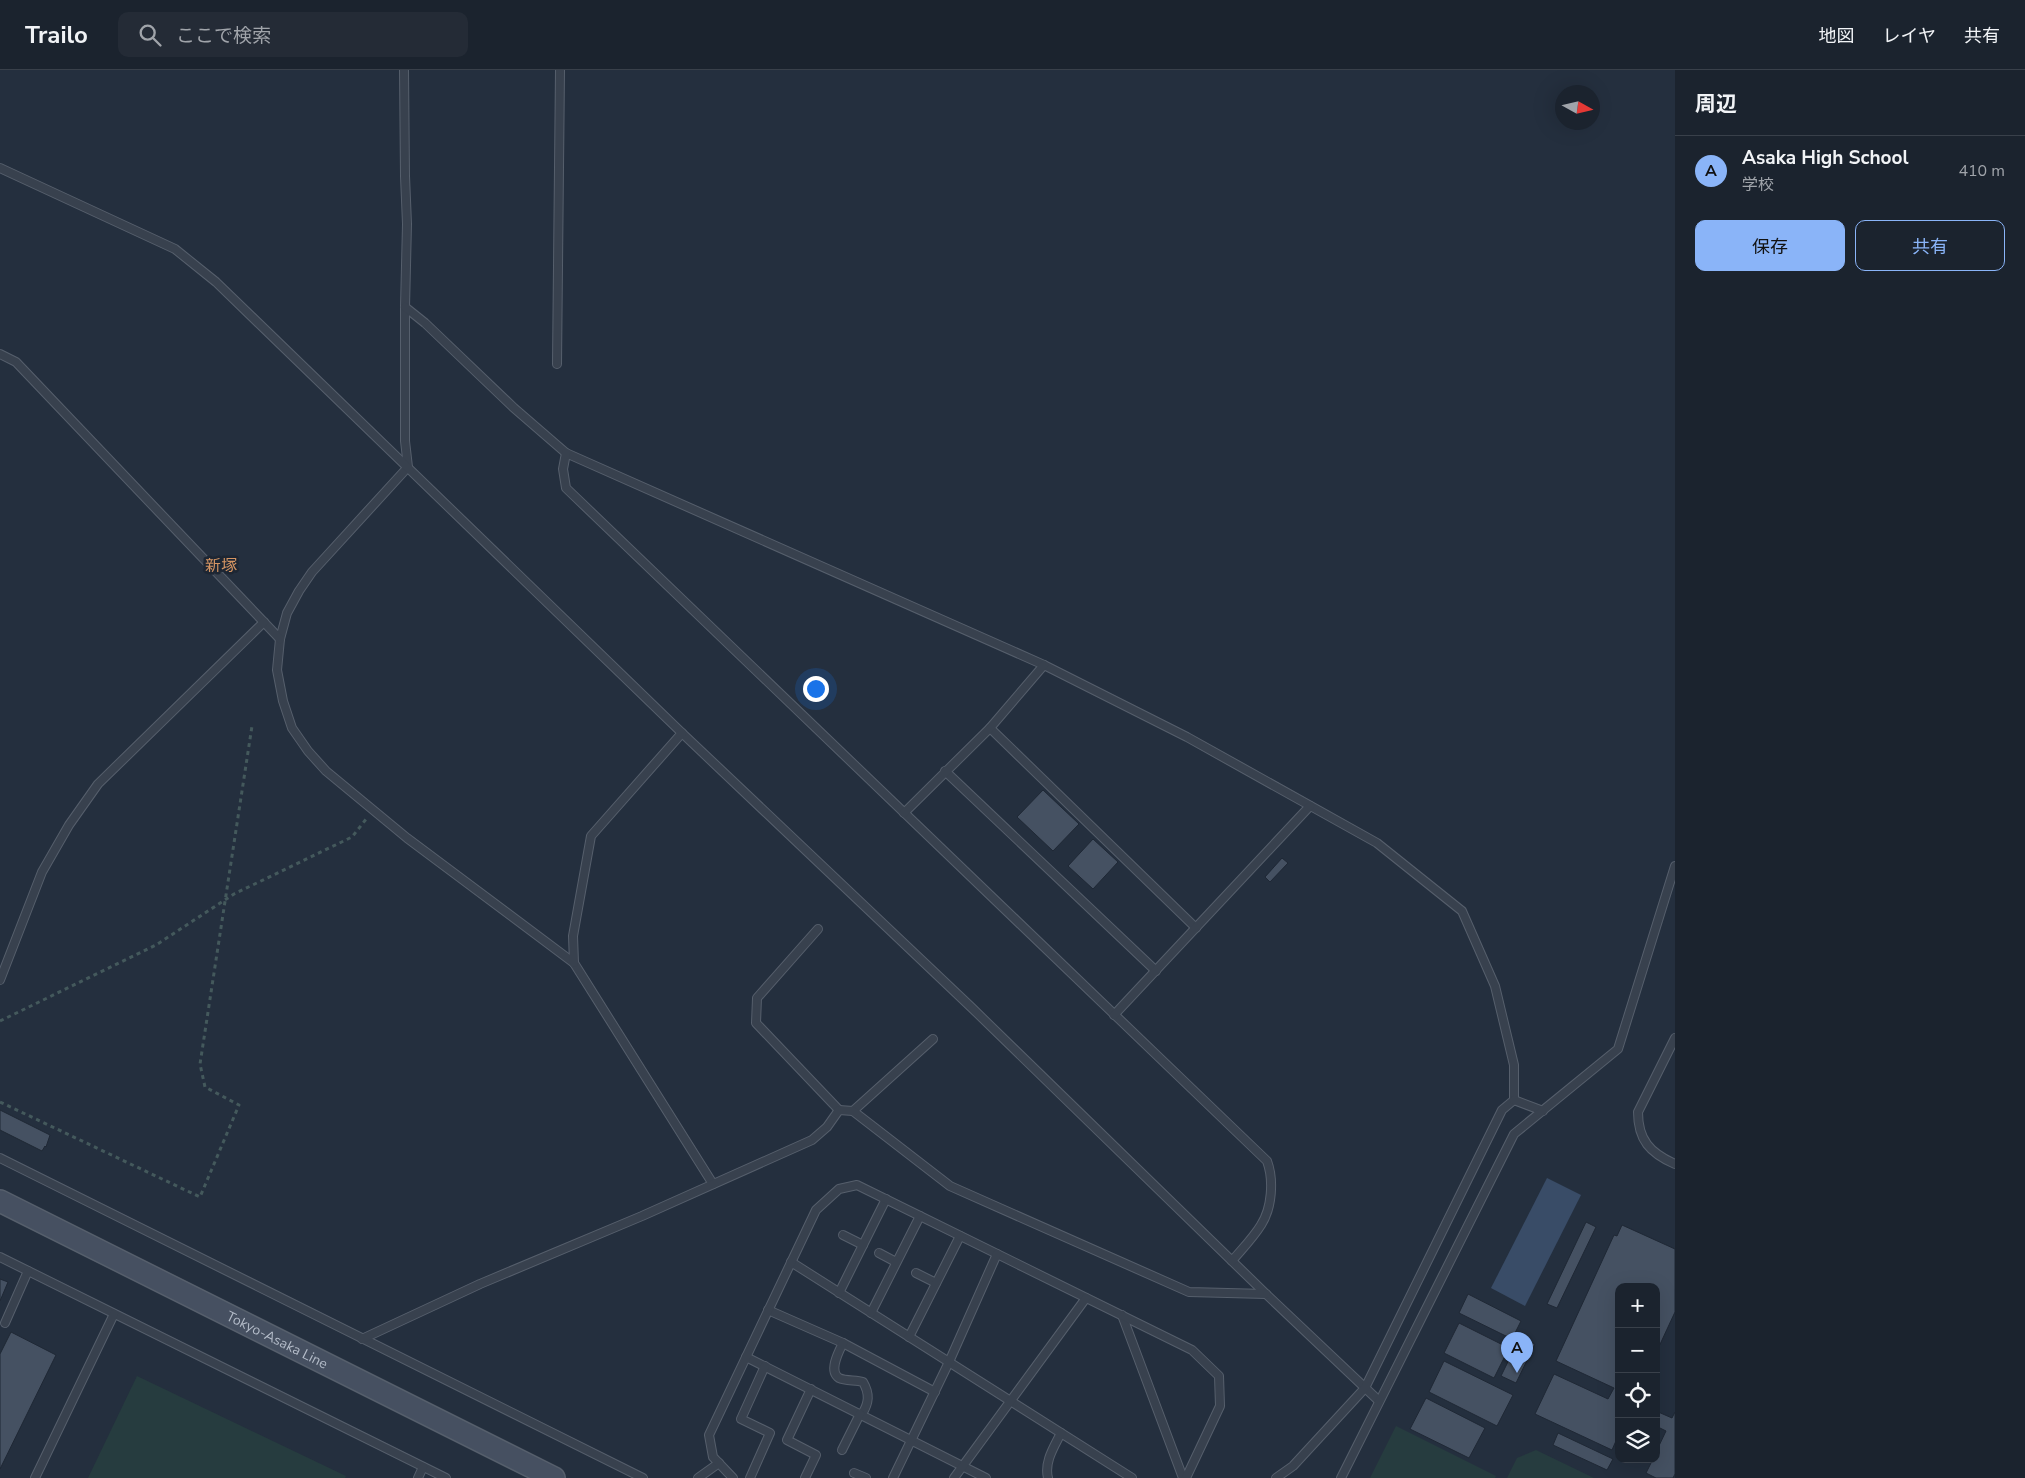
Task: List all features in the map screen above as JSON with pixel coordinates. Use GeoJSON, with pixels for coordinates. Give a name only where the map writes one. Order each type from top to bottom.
{"type":"FeatureCollection","features":[{"type":"Feature","properties":{"kind":"main road","name":"Tokyo-Asaka Line"},"geometry":{"type":"LineString","coordinates":[[0,1201],[554,1478]]}},
{"type":"Feature","properties":{"kind":"lane"},"geometry":{"type":"LineString","coordinates":[[404,70],[404,176],[407,224],[405,441],[408,468],[312,572],[287,613],[280,639],[277,670],[283,701],[292,728],[308,751],[326,771],[407,838],[574,964],[712,1184]]}},
{"type":"Feature","properties":{"kind":"lane"},"geometry":{"type":"LineString","coordinates":[[557,364],[560,70]]}},
{"type":"Feature","properties":{"kind":"lane"},"geometry":{"type":"LineString","coordinates":[[0,168],[175,249],[216,282],[682,734],[972,1008],[1266,1294],[1379,1401]]}},
{"type":"Feature","properties":{"kind":"lane"},"geometry":{"type":"LineString","coordinates":[[405,307],[425,323],[514,408],[566,452],[1044,666],[1187,737],[1377,843],[1462,911],[1495,986],[1514,1066],[1514,1100]]}},
{"type":"Feature","properties":{"kind":"lane"},"geometry":{"type":"LineString","coordinates":[[0,354],[16,362],[280,639]]}},
{"type":"Feature","properties":{"kind":"lane"},"geometry":{"type":"LineString","coordinates":[[566,452],[563,469],[566,488],[1267,1161],[1272,1173],[1271,1194],[1262,1223],[1232,1261]]}},
{"type":"Feature","properties":{"kind":"lane"},"geometry":{"type":"LineString","coordinates":[[0,980],[42,872],[68,825],[98,784],[264,622]]}},
{"type":"Feature","properties":{"kind":"lane"},"geometry":{"type":"LineString","coordinates":[[904,813],[990,728],[1044,666]]}},
{"type":"Feature","properties":{"kind":"lane"},"geometry":{"type":"LineString","coordinates":[[990,728],[1196,928]]}},
{"type":"Feature","properties":{"kind":"lane"},"geometry":{"type":"LineString","coordinates":[[574,964],[573,936],[591,836],[682,734]]}},
{"type":"Feature","properties":{"kind":"lane"},"geometry":{"type":"LineString","coordinates":[[945,771],[1156,971]]}},
{"type":"Feature","properties":{"kind":"lane"},"geometry":{"type":"LineString","coordinates":[[1114,1015],[1310,806]]}},
{"type":"Feature","properties":{"kind":"lane"},"geometry":{"type":"LineString","coordinates":[[1341,1478],[1514,1134],[1618,1049],[1675,866]]}},
{"type":"Feature","properties":{"kind":"lane"},"geometry":{"type":"LineString","coordinates":[[818,929],[757,998],[756,1023],[840,1110],[854,1111],[950,1186],[1189,1292],[1266,1294]]}},
{"type":"Feature","properties":{"kind":"lane"},"geometry":{"type":"LineString","coordinates":[[1675,1038],[1638,1112],[1638,1124],[1642,1138],[1650,1149],[1675,1164]]}},
{"type":"Feature","properties":{"kind":"lane"},"geometry":{"type":"LineString","coordinates":[[854,1111],[934,1039]]}},
{"type":"Feature","properties":{"kind":"lane"},"geometry":{"type":"LineString","coordinates":[[1514,1100],[1543,1111]]}},
{"type":"Feature","properties":{"kind":"lane"},"geometry":{"type":"LineString","coordinates":[[1276,1478],[1293,1466],[1365,1388],[1502,1110],[1514,1100]]}},
{"type":"Feature","properties":{"kind":"lane"},"geometry":{"type":"LineString","coordinates":[[362,1339],[480,1284],[642,1216],[812,1140],[827,1127],[840,1110]]}},
{"type":"Feature","properties":{"kind":"lane"},"geometry":{"type":"LineString","coordinates":[[0,1158],[643,1478]]}},
{"type":"Feature","properties":{"kind":"lane"},"geometry":{"type":"LineString","coordinates":[[733,1478],[713,1457],[709,1435],[816,1210],[839,1189],[857,1185],[1192,1350],[1219,1376],[1220,1406],[1186,1478]]}},
{"type":"Feature","properties":{"kind":"lane"},"geometry":{"type":"LineString","coordinates":[[839,1293],[886,1200]]}},
{"type":"Feature","properties":{"kind":"lane"},"geometry":{"type":"LineString","coordinates":[[871,1313],[920,1216]]}},
{"type":"Feature","properties":{"kind":"lane"},"geometry":{"type":"LineString","coordinates":[[843,1235],[863,1245]]}},
{"type":"Feature","properties":{"kind":"lane"},"geometry":{"type":"LineString","coordinates":[[908,1337],[960,1236]]}},
{"type":"Feature","properties":{"kind":"lane"},"geometry":{"type":"LineString","coordinates":[[879,1253],[896,1262]]}},
{"type":"Feature","properties":{"kind":"lane"},"geometry":{"type":"LineString","coordinates":[[893,1478],[949,1362],[996,1254]]}},
{"type":"Feature","properties":{"kind":"lane"},"geometry":{"type":"LineString","coordinates":[[0,1257],[446,1478]]}},
{"type":"Feature","properties":{"kind":"lane"},"geometry":{"type":"LineString","coordinates":[[791,1262],[1132,1478]]}},
{"type":"Feature","properties":{"kind":"lane"},"geometry":{"type":"LineString","coordinates":[[6,1323],[28,1271]]}},
{"type":"Feature","properties":{"kind":"lane"},"geometry":{"type":"LineString","coordinates":[[916,1273],[936,1282]]}},
{"type":"Feature","properties":{"kind":"lane"},"geometry":{"type":"LineString","coordinates":[[954,1478],[1086,1298]]}},
{"type":"Feature","properties":{"kind":"lane"},"geometry":{"type":"LineString","coordinates":[[768,1310],[843,1343],[935,1392]]}},
{"type":"Feature","properties":{"kind":"lane"},"geometry":{"type":"LineString","coordinates":[[35,1478],[114,1314]]}},
{"type":"Feature","properties":{"kind":"lane"},"geometry":{"type":"LineString","coordinates":[[1122,1316],[1182,1478]]}},
{"type":"Feature","properties":{"kind":"lane"},"geometry":{"type":"LineString","coordinates":[[842,1450],[867,1406],[868,1394],[863,1382],[840,1378],[836,1375],[834,1364],[843,1343]]}},
{"type":"Feature","properties":{"kind":"lane"},"geometry":{"type":"LineString","coordinates":[[746,1357],[912,1439],[982,1477]]}},
{"type":"Feature","properties":{"kind":"lane"},"geometry":{"type":"LineString","coordinates":[[750,1478],[770,1433],[741,1418],[765,1366]]}},
{"type":"Feature","properties":{"kind":"lane"},"geometry":{"type":"LineString","coordinates":[[805,1478],[816,1455],[787,1440],[812,1389]]}},
{"type":"Feature","properties":{"kind":"lane"},"geometry":{"type":"LineString","coordinates":[[1048,1478],[1046,1472],[1048,1462],[1061,1433]]}},
{"type":"Feature","properties":{"kind":"lane"},"geometry":{"type":"LineString","coordinates":[[698,1478],[719,1464]]}},
{"type":"Feature","properties":{"kind":"lane"},"geometry":{"type":"LineString","coordinates":[[418,1478],[424,1467]]}},
{"type":"Feature","properties":{"kind":"lane"},"geometry":{"type":"LineString","coordinates":[[854,1473],[866,1478]]}},
{"type":"Feature","properties":{"kind":"path"},"geometry":{"type":"LineString","coordinates":[[0,1102],[200,1197],[239,1105],[205,1087],[200,1064],[252,726]]}},
{"type":"Feature","properties":{"kind":"path"},"geometry":{"type":"LineString","coordinates":[[0,1021],[156,945],[225,900],[352,837],[374,810]]}},
{"type":"Feature","properties":{"kind":"green space"},"geometry":{"type":"Polygon","coordinates":[[[137,1376],[346,1476],[345,1478],[88,1478],[137,1376]]]}},
{"type":"Feature","properties":{"kind":"green space"},"geometry":{"type":"Polygon","coordinates":[[[1396,1426],[1496,1476],[1495,1478],[1370,1478],[1396,1426]]]}},
{"type":"Feature","properties":{"kind":"green space"},"geometry":{"type":"Polygon","coordinates":[[[1536,1450],[1594,1478],[1507,1478],[1517,1458],[1536,1450]]]}},
{"type":"Feature","properties":{"kind":"water"},"geometry":{"type":"Polygon","coordinates":[[[1547,1178],[1581,1195],[1525,1306],[1491,1288],[1547,1178]]]}},
{"type":"Feature","properties":{"kind":"building"},"geometry":{"type":"Polygon","coordinates":[[[1043,790],[1079,824],[1053,851],[1017,817],[1043,790]]]}},
{"type":"Feature","properties":{"kind":"building"},"geometry":{"type":"Polygon","coordinates":[[[1093,839],[1118,862],[1093,889],[1068,866],[1093,839]]]}},
{"type":"Feature","properties":{"kind":"building"},"geometry":{"type":"Polygon","coordinates":[[[1282,858],[1288,863],[1270,882],[1265,877],[1282,858]]]}},
{"type":"Feature","properties":{"kind":"building"},"geometry":{"type":"Polygon","coordinates":[[[0,1110],[50,1135],[46,1147],[42,1151],[0,1130],[0,1110]]]}},
{"type":"Feature","properties":{"kind":"building"},"geometry":{"type":"Polygon","coordinates":[[[1586,1222],[1596,1227],[1557,1308],[1547,1304],[1586,1222]]]}},
{"type":"Feature","properties":{"kind":"building"},"geometry":{"type":"Polygon","coordinates":[[[1622,1225],[1675,1249],[1675,1312],[1660,1344],[1660,1283],[1615,1283],[1615,1443],[1612,1450],[1535,1414],[1554,1374],[1608,1399],[1614,1388],[1556,1361],[1614,1235],[1617,1236],[1622,1225]]]}},
{"type":"Feature","properties":{"kind":"building"},"geometry":{"type":"Polygon","coordinates":[[[0,1279],[8,1282],[0,1301],[0,1279]]]}},
{"type":"Feature","properties":{"kind":"building"},"geometry":{"type":"Polygon","coordinates":[[[1468,1294],[1521,1321],[1512,1339],[1459,1313],[1468,1294]]]}},
{"type":"Feature","properties":{"kind":"building"},"geometry":{"type":"Polygon","coordinates":[[[1459,1323],[1509,1348],[1494,1378],[1444,1353],[1459,1323]]]}},
{"type":"Feature","properties":{"kind":"building"},"geometry":{"type":"Polygon","coordinates":[[[11,1332],[56,1355],[0,1469],[0,1354],[11,1332]]]}},
{"type":"Feature","properties":{"kind":"building"},"geometry":{"type":"Polygon","coordinates":[[[1520,1337],[1535,1344],[1516,1383],[1501,1376],[1520,1337]]]}},
{"type":"Feature","properties":{"kind":"building"},"geometry":{"type":"Polygon","coordinates":[[[1444,1361],[1513,1395],[1497,1426],[1429,1392],[1444,1361]]]}},
{"type":"Feature","properties":{"kind":"building"},"geometry":{"type":"Polygon","coordinates":[[[1426,1398],[1485,1428],[1469,1458],[1410,1429],[1426,1398]]]}},
{"type":"Feature","properties":{"kind":"building"},"geometry":{"type":"Polygon","coordinates":[[[1675,1412],[1675,1474],[1673,1478],[1656,1478],[1646,1473],[1651,1463],[1660,1463],[1660,1444],[1666,1431],[1660,1428],[1660,1413],[1672,1418],[1675,1412]]]}},
{"type":"Feature","properties":{"kind":"building"},"geometry":{"type":"Polygon","coordinates":[[[1558,1433],[1613,1459],[1607,1470],[1553,1445],[1558,1433]]]}},
{"type":"Feature","properties":{"kind":"place","name":"Asaka High School"},"geometry":{"type":"Point","coordinates":[1517,1373]}},
{"type":"Feature","properties":{"kind":"district","name":"新塚"},"geometry":{"type":"Point","coordinates":[221,566]}}]}
